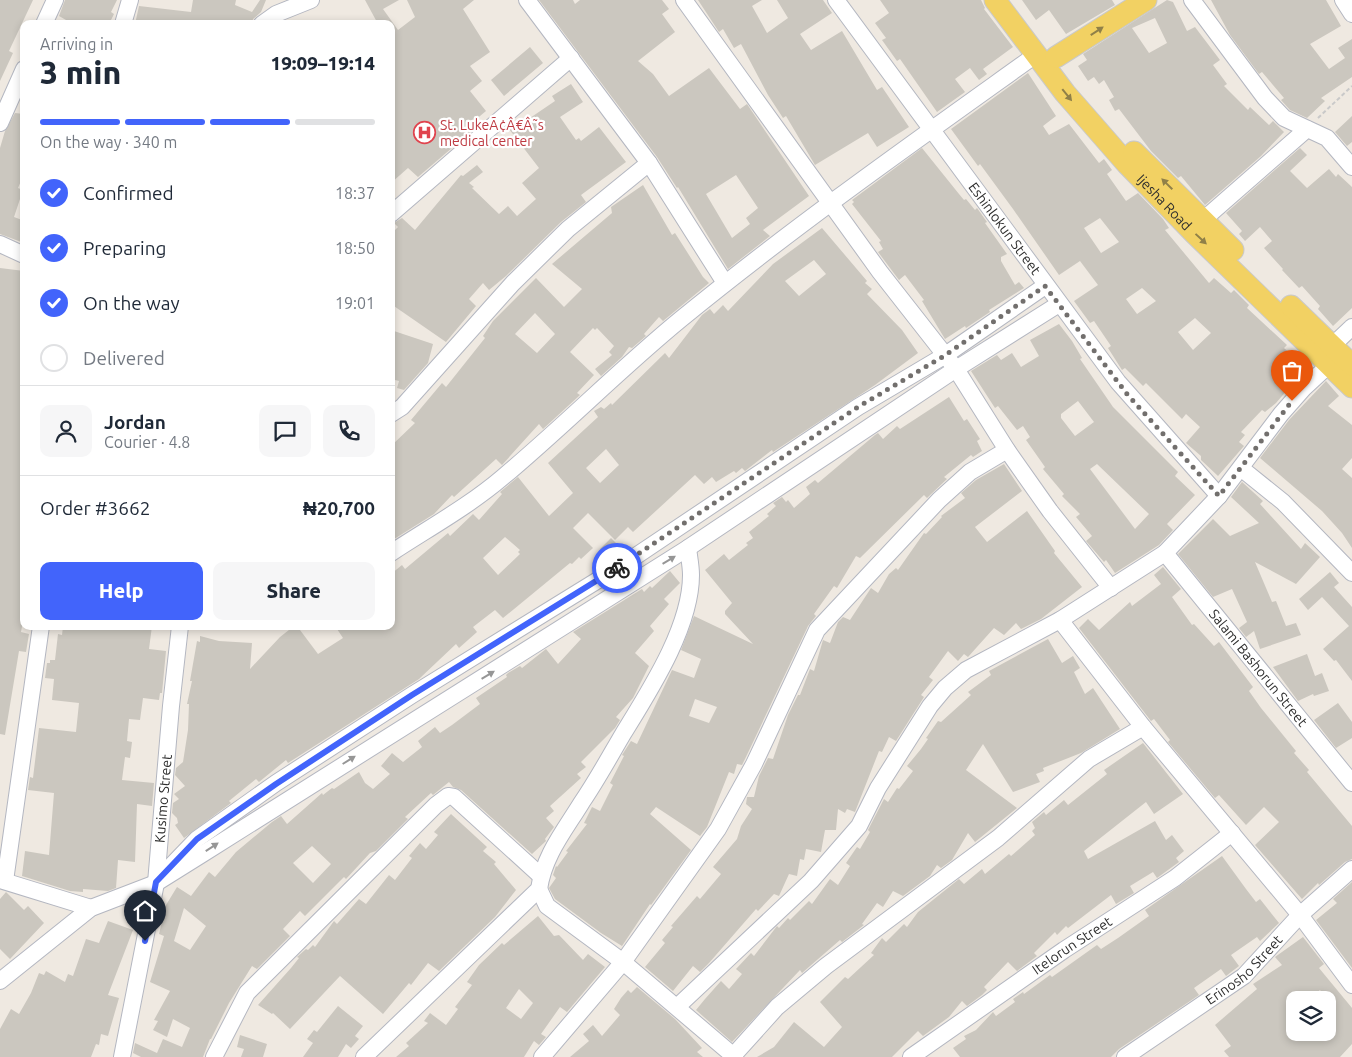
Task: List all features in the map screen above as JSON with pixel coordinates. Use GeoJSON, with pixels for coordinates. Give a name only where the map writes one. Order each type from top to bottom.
{"type":"FeatureCollection","features":[{"type":"Feature","properties":{"kind":"main road","name":"Ijesha Road"},"geometry":{"type":"LineString","coordinates":[[995,0],[1134,152],[1203,220],[1331,355],[1352,387]]}},
{"type":"Feature","properties":{"kind":"main road","name":"Ijesha Road"},"geometry":{"type":"LineString","coordinates":[[1014,0],[1065,93],[1152,191],[1331,355],[1352,365]]}},
{"type":"Feature","properties":{"kind":"main road"},"geometry":{"type":"LineString","coordinates":[[1046,56],[1146,0]]}},
{"type":"Feature","properties":{"kind":"street"},"geometry":{"type":"LineString","coordinates":[[46,20],[55,0]]}},
{"type":"Feature","properties":{"kind":"street"},"geometry":{"type":"LineString","coordinates":[[124,20],[130,0]]}},
{"type":"Feature","properties":{"kind":"street"},"geometry":{"type":"LineString","coordinates":[[268,20],[276,14],[311,0]]}},
{"type":"Feature","properties":{"kind":"street"},"geometry":{"type":"LineString","coordinates":[[527,0],[649,163],[725,283]]}},
{"type":"Feature","properties":{"kind":"street"},"geometry":{"type":"LineString","coordinates":[[684,0],[829,203],[944,356],[956,369],[1007,450],[1111,588]]}},
{"type":"Feature","properties":{"kind":"street","name":"Eshinlokun Street"},"geometry":{"type":"LineString","coordinates":[[836,0],[1045,286],[1145,415],[1219,496]]}},
{"type":"Feature","properties":{"kind":"street"},"geometry":{"type":"LineString","coordinates":[[1192,0],[1265,98],[1284,118],[1327,138],[1352,167]]}},
{"type":"Feature","properties":{"kind":"street"},"geometry":{"type":"LineString","coordinates":[[1343,0],[1352,14]]}},
{"type":"Feature","properties":{"kind":"street"},"geometry":{"type":"LineString","coordinates":[[395,550],[470,502],[504,477],[644,349],[725,283],[829,203],[884,166],[932,129],[1046,56]]}},
{"type":"Feature","properties":{"kind":"street"},"geometry":{"type":"LineString","coordinates":[[395,211],[571,58]]}},
{"type":"Feature","properties":{"kind":"street"},"geometry":{"type":"LineString","coordinates":[[0,123],[20,79]]}},
{"type":"Feature","properties":{"kind":"street"},"geometry":{"type":"LineString","coordinates":[[1203,220],[1307,129]]}},
{"type":"Feature","properties":{"kind":"street"},"geometry":{"type":"LineString","coordinates":[[395,411],[402,407],[520,276],[568,229],[649,163]]}},
{"type":"Feature","properties":{"kind":"street"},"geometry":{"type":"LineString","coordinates":[[0,244],[20,252]]}},
{"type":"Feature","properties":{"kind":"street"},"geometry":{"type":"LineString","coordinates":[[156,882],[197,839],[276,784],[412,695],[624,564],[858,407],[944,356],[1045,286]]}},
{"type":"Feature","properties":{"kind":"street"},"geometry":{"type":"LineString","coordinates":[[0,981],[91,908],[156,882],[688,548],[956,369],[1059,304]]}},
{"type":"Feature","properties":{"kind":"street"},"geometry":{"type":"LineString","coordinates":[[678,1006],[811,881],[859,826],[878,788],[930,706],[945,688],[966,670],[1060,620],[1165,553],[1242,469],[1281,414],[1352,327]]}},
{"type":"Feature","properties":{"kind":"street"},"geometry":{"type":"LineString","coordinates":[[542,1057],[624,962],[718,830],[754,764],[817,630],[939,500],[970,472],[1007,450]]}},
{"type":"Feature","properties":{"kind":"street"},"geometry":{"type":"LineString","coordinates":[[1242,469],[1283,502],[1352,573]]}},
{"type":"Feature","properties":{"kind":"street"},"geometry":{"type":"LineString","coordinates":[[760,474],[771,492]]}},
{"type":"Feature","properties":{"kind":"street"},"geometry":{"type":"LineString","coordinates":[[364,1057],[540,883],[557,839],[648,696],[665,662],[688,597],[691,575],[688,548]]}},
{"type":"Feature","properties":{"kind":"street","name":"Salami Bashorun Street"},"geometry":{"type":"LineString","coordinates":[[1165,553],[1352,783]]}},
{"type":"Feature","properties":{"kind":"street"},"geometry":{"type":"LineString","coordinates":[[1060,620],[1143,727],[1300,915],[1352,986]]}},
{"type":"Feature","properties":{"kind":"street"},"geometry":{"type":"LineString","coordinates":[[40,630],[3,880],[91,908]]}},
{"type":"Feature","properties":{"kind":"street","name":"Kusimo Street"},"geometry":{"type":"LineString","coordinates":[[122,1057],[156,882],[180,630]]}},
{"type":"Feature","properties":{"kind":"street"},"geometry":{"type":"LineString","coordinates":[[214,1057],[247,993],[436,805],[448,796],[454,797],[540,883],[547,906],[624,962],[678,1006],[734,1056],[777,1007],[826,966],[998,838],[1089,759],[1143,727]]}},
{"type":"Feature","properties":{"kind":"street","name":"Itelorun Street"},"geometry":{"type":"LineString","coordinates":[[911,1057],[1064,950],[1175,878],[1232,833]]}},
{"type":"Feature","properties":{"kind":"street","name":"Erinosho Street"},"geometry":{"type":"LineString","coordinates":[[1125,1057],[1244,976],[1300,915],[1352,869]]}},
{"type":"Feature","properties":{"kind":"path"},"geometry":{"type":"LineString","coordinates":[[1307,129],[1352,86]]}},
{"type":"Feature","properties":{"kind":"building"},"geometry":{"type":"Polygon","coordinates":[[[0,0],[33,0],[24,20],[20,20],[20,28],[9,51],[13,53],[0,81],[0,0]]]}},
{"type":"Feature","properties":{"kind":"building"},"geometry":{"type":"Polygon","coordinates":[[[65,0],[117,0],[111,12],[114,14],[111,20],[66,20],[59,16],[65,0]]]}},
{"type":"Feature","properties":{"kind":"building"},"geometry":{"type":"Polygon","coordinates":[[[193,0],[236,0],[235,5],[252,12],[260,0],[266,0],[261,12],[253,20],[136,20],[139,6],[191,12],[193,0]]]}},
{"type":"Feature","properties":{"kind":"building"},"geometry":{"type":"Polygon","coordinates":[[[365,0],[399,0],[383,9],[391,20],[376,20],[365,0]]]}},
{"type":"Feature","properties":{"kind":"building"},"geometry":{"type":"Polygon","coordinates":[[[407,0],[474,0],[463,9],[490,52],[470,66],[482,81],[470,91],[486,111],[468,126],[473,130],[418,177],[408,168],[395,179],[395,26],[398,30],[415,17],[407,0]]]}},
{"type":"Feature","properties":{"kind":"building"},"geometry":{"type":"Polygon","coordinates":[[[539,0],[573,0],[575,4],[580,0],[662,0],[669,9],[662,14],[675,32],[638,61],[653,74],[669,96],[709,68],[740,109],[747,104],[809,196],[763,230],[770,236],[728,269],[678,187],[539,0]],[[736,175],[706,194],[732,238],[750,224],[746,218],[758,208],[736,175]]]}},
{"type":"Feature","properties":{"kind":"building"},"geometry":{"type":"Polygon","coordinates":[[[698,0],[762,0],[752,6],[767,33],[788,18],[777,0],[823,0],[832,13],[800,34],[811,50],[842,31],[877,90],[882,87],[909,127],[877,147],[868,133],[815,165],[786,116],[783,118],[768,95],[741,44],[734,48],[723,29],[719,32],[698,0]]]}},
{"type":"Feature","properties":{"kind":"building"},"geometry":{"type":"Polygon","coordinates":[[[880,0],[981,0],[984,9],[1013,47],[983,69],[987,74],[979,80],[970,68],[955,79],[965,92],[937,112],[900,59],[897,61],[882,40],[886,38],[875,23],[889,13],[880,0]]]}},
{"type":"Feature","properties":{"kind":"building"},"geometry":{"type":"Polygon","coordinates":[[[1022,0],[1112,0],[1115,5],[1066,34],[1049,10],[1036,20],[1022,0]]]}},
{"type":"Feature","properties":{"kind":"building"},"geometry":{"type":"Polygon","coordinates":[[[1167,0],[1173,2],[1187,31],[1195,27],[1220,60],[1213,65],[1227,84],[1224,86],[1248,110],[1250,107],[1269,125],[1273,121],[1284,132],[1261,156],[1205,205],[1181,176],[1178,178],[1151,151],[1119,109],[1115,111],[1109,100],[1114,97],[1104,80],[1099,84],[1094,77],[1088,81],[1078,66],[1087,60],[1083,54],[1167,0]],[[1155,18],[1132,28],[1149,53],[1167,43],[1155,18]]]}},
{"type":"Feature","properties":{"kind":"building"},"geometry":{"type":"Polygon","coordinates":[[[1211,0],[1326,0],[1341,26],[1310,44],[1329,69],[1345,58],[1338,48],[1352,39],[1352,77],[1321,98],[1325,101],[1307,118],[1290,110],[1281,100],[1284,98],[1262,72],[1259,74],[1230,35],[1211,0]]]}},
{"type":"Feature","properties":{"kind":"building"},"geometry":{"type":"Polygon","coordinates":[[[530,47],[543,63],[504,96],[491,80],[530,47]]]}},
{"type":"Feature","properties":{"kind":"building"},"geometry":{"type":"Polygon","coordinates":[[[1028,73],[1056,116],[1043,126],[1049,135],[1069,124],[1099,163],[1104,159],[1112,170],[1107,174],[1126,201],[1138,193],[1163,219],[1169,228],[1165,230],[1209,283],[1214,278],[1231,293],[1234,290],[1249,305],[1247,308],[1287,345],[1284,348],[1306,368],[1276,403],[1265,412],[1262,410],[1241,432],[1245,435],[1239,442],[1244,446],[1218,476],[1201,460],[1201,456],[1186,443],[1200,427],[1186,414],[1182,419],[1146,383],[1143,386],[1125,368],[1122,370],[1108,348],[1111,346],[1094,321],[1090,323],[1074,301],[1098,285],[1080,261],[1059,275],[980,164],[978,166],[951,129],[1028,73]],[[1100,218],[1084,228],[1101,253],[1119,242],[1100,218]],[[1142,288],[1126,299],[1137,314],[1156,301],[1142,288]],[[1195,318],[1178,332],[1193,350],[1211,333],[1195,318]]]}},
{"type":"Feature","properties":{"kind":"building"},"geometry":{"type":"Polygon","coordinates":[[[571,84],[583,102],[560,117],[576,140],[579,138],[581,141],[599,127],[626,162],[581,195],[586,202],[561,222],[506,276],[489,290],[483,283],[469,299],[476,306],[446,342],[395,307],[395,230],[398,227],[395,222],[402,218],[415,230],[461,175],[463,176],[477,165],[483,172],[469,183],[474,187],[472,188],[499,214],[508,206],[517,216],[536,199],[522,183],[539,168],[509,129],[528,115],[530,118],[555,101],[552,96],[571,84]]]}},
{"type":"Feature","properties":{"kind":"building"},"geometry":{"type":"Polygon","coordinates":[[[15,113],[20,114],[20,183],[18,188],[20,189],[20,199],[14,217],[20,219],[20,242],[0,234],[0,148],[5,131],[15,113]]]}},
{"type":"Feature","properties":{"kind":"building"},"geometry":{"type":"Polygon","coordinates":[[[1352,116],[1352,142],[1347,146],[1335,132],[1352,116]]]}},
{"type":"Feature","properties":{"kind":"building"},"geometry":{"type":"Polygon","coordinates":[[[922,148],[964,200],[966,199],[975,210],[977,208],[1007,254],[1001,257],[1001,261],[1015,285],[1019,282],[1024,288],[989,310],[990,312],[966,328],[965,326],[945,339],[922,301],[924,300],[905,275],[899,280],[878,252],[883,249],[879,242],[881,241],[852,204],[854,202],[852,200],[922,148]]]}},
{"type":"Feature","properties":{"kind":"building"},"geometry":{"type":"Polygon","coordinates":[[[1300,148],[1307,155],[1290,171],[1307,188],[1329,169],[1336,177],[1338,174],[1352,187],[1352,308],[1333,326],[1318,309],[1320,306],[1302,286],[1299,288],[1264,248],[1272,241],[1260,227],[1245,241],[1239,234],[1242,231],[1226,213],[1300,148]]]}},
{"type":"Feature","properties":{"kind":"building"},"geometry":{"type":"Polygon","coordinates":[[[643,185],[672,235],[675,233],[703,277],[709,283],[663,321],[659,317],[644,334],[646,336],[632,348],[629,347],[622,357],[601,376],[595,369],[612,355],[609,352],[614,346],[597,328],[595,330],[593,328],[570,352],[594,375],[577,393],[580,395],[543,429],[539,424],[502,465],[496,459],[454,497],[452,495],[434,514],[395,538],[395,442],[415,423],[411,420],[442,383],[446,387],[485,338],[483,336],[493,321],[536,278],[564,307],[582,289],[552,264],[612,213],[611,207],[643,185]],[[535,313],[515,334],[537,353],[555,334],[535,313]]]}},
{"type":"Feature","properties":{"kind":"building"},"geometry":{"type":"Polygon","coordinates":[[[822,228],[867,281],[865,283],[872,289],[867,294],[902,330],[918,353],[875,385],[773,452],[772,450],[745,471],[742,468],[736,473],[734,471],[716,482],[712,477],[704,484],[695,475],[633,532],[628,527],[615,540],[588,513],[573,528],[593,548],[581,559],[579,557],[572,564],[570,563],[503,618],[495,610],[473,627],[477,632],[459,648],[456,644],[419,679],[288,763],[286,760],[259,782],[256,779],[229,801],[231,803],[184,838],[175,825],[178,823],[177,818],[172,813],[173,803],[179,799],[174,794],[185,786],[175,775],[176,768],[183,762],[188,730],[189,704],[187,704],[192,681],[190,681],[197,641],[200,642],[200,636],[219,641],[252,643],[250,669],[289,630],[300,630],[318,654],[343,638],[338,630],[395,630],[395,571],[402,565],[405,569],[448,533],[450,536],[473,514],[479,520],[502,494],[500,492],[518,477],[549,516],[573,493],[548,463],[598,417],[594,411],[601,407],[604,409],[611,403],[612,405],[665,353],[669,358],[702,315],[710,309],[714,314],[723,305],[728,311],[773,264],[822,228]],[[814,260],[785,281],[799,296],[826,274],[814,260]],[[606,449],[586,468],[600,483],[619,465],[606,449]],[[505,537],[483,558],[498,575],[520,554],[518,552],[520,550],[505,537]]]}},
{"type":"Feature","properties":{"kind":"building"},"geometry":{"type":"Polygon","coordinates":[[[0,268],[20,270],[20,630],[29,634],[26,652],[19,651],[5,735],[0,734],[0,268]]]}},
{"type":"Feature","properties":{"kind":"building"},"geometry":{"type":"Polygon","coordinates":[[[1059,324],[1072,341],[1082,358],[1080,359],[1113,407],[1178,472],[1175,476],[1195,495],[1167,524],[1173,530],[1159,545],[1115,573],[1106,560],[1104,562],[1086,541],[1092,536],[1076,517],[1080,514],[1062,496],[1064,494],[1043,469],[1045,467],[1026,440],[1030,437],[1023,426],[1017,430],[998,406],[995,408],[971,371],[997,355],[1001,360],[1012,353],[1021,367],[1039,356],[1030,340],[1059,324]],[[1078,401],[1061,414],[1061,418],[1075,436],[1094,422],[1078,401]],[[1097,464],[1090,469],[1135,529],[1149,514],[1097,464]]]}},
{"type":"Feature","properties":{"kind":"building"},"geometry":{"type":"Polygon","coordinates":[[[395,331],[433,344],[428,363],[404,390],[397,388],[399,381],[395,380],[395,331]]]}},
{"type":"Feature","properties":{"kind":"building"},"geometry":{"type":"Polygon","coordinates":[[[1326,381],[1339,396],[1328,406],[1352,425],[1352,458],[1342,469],[1352,478],[1352,548],[1342,533],[1322,511],[1260,458],[1289,420],[1326,381]]]}},
{"type":"Feature","properties":{"kind":"building"},"geometry":{"type":"Polygon","coordinates":[[[949,397],[964,421],[967,419],[980,439],[977,441],[982,451],[973,457],[971,455],[944,477],[947,479],[927,498],[924,495],[860,558],[856,556],[837,588],[834,586],[814,614],[816,616],[808,626],[742,765],[737,764],[734,774],[729,772],[707,827],[700,836],[656,807],[650,814],[691,850],[650,904],[622,946],[555,899],[549,888],[556,878],[553,875],[556,866],[587,824],[584,823],[592,807],[600,811],[613,785],[610,783],[624,756],[622,755],[631,741],[637,744],[672,670],[694,678],[701,659],[681,650],[694,616],[753,644],[725,614],[725,611],[732,603],[705,570],[724,554],[729,560],[748,545],[746,543],[753,538],[749,532],[769,516],[767,514],[776,506],[773,503],[782,497],[786,502],[788,500],[794,508],[810,494],[806,487],[815,480],[818,483],[875,435],[878,433],[883,439],[897,426],[900,429],[949,397]],[[695,699],[689,716],[709,723],[717,707],[695,699]]]}},
{"type":"Feature","properties":{"kind":"building"},"geometry":{"type":"Polygon","coordinates":[[[1004,464],[1022,491],[975,527],[987,542],[1027,511],[1055,551],[1054,553],[1082,587],[1041,619],[1021,629],[1016,623],[1004,635],[994,628],[968,657],[964,654],[958,661],[948,651],[929,677],[933,680],[921,695],[924,697],[896,741],[889,737],[882,752],[879,751],[855,812],[847,809],[845,813],[838,809],[836,830],[825,830],[821,852],[806,849],[804,860],[800,859],[797,876],[789,874],[779,896],[774,894],[758,911],[756,909],[700,972],[693,966],[673,991],[645,967],[665,943],[662,940],[673,927],[671,926],[697,896],[700,899],[721,874],[713,867],[737,839],[741,826],[752,809],[746,804],[747,797],[754,797],[759,776],[768,758],[773,759],[788,715],[798,695],[800,695],[810,669],[814,671],[823,640],[830,643],[838,622],[843,617],[850,620],[871,588],[878,593],[889,574],[896,568],[898,570],[924,533],[926,534],[941,516],[965,498],[961,493],[976,480],[1004,464]]]}},
{"type":"Feature","properties":{"kind":"building"},"geometry":{"type":"Polygon","coordinates":[[[1242,482],[1263,501],[1260,504],[1301,549],[1305,543],[1320,557],[1296,584],[1255,562],[1272,602],[1276,601],[1286,626],[1296,623],[1301,635],[1260,649],[1254,631],[1246,637],[1239,628],[1247,622],[1232,589],[1213,597],[1178,554],[1213,519],[1230,536],[1259,523],[1231,497],[1242,482]]]}},
{"type":"Feature","properties":{"kind":"building"},"geometry":{"type":"Polygon","coordinates":[[[611,538],[620,547],[609,558],[600,549],[611,538]]]}},
{"type":"Feature","properties":{"kind":"building"},"geometry":{"type":"Polygon","coordinates":[[[1163,567],[1181,589],[1172,597],[1192,625],[1194,624],[1214,646],[1219,642],[1253,687],[1249,691],[1296,751],[1294,753],[1309,770],[1307,772],[1352,826],[1352,859],[1345,862],[1319,885],[1318,883],[1302,899],[1255,845],[1279,822],[1264,807],[1246,825],[1219,795],[1215,798],[1168,742],[1170,740],[1154,719],[1151,721],[1079,628],[1088,619],[1099,630],[1130,602],[1132,606],[1161,584],[1154,575],[1163,567]]]}},
{"type":"Feature","properties":{"kind":"building"},"geometry":{"type":"Polygon","coordinates":[[[670,571],[680,583],[664,599],[669,604],[650,626],[654,631],[635,653],[649,666],[633,698],[616,717],[620,720],[615,728],[581,762],[586,767],[577,774],[581,778],[550,806],[554,811],[546,818],[554,827],[545,839],[546,841],[532,854],[461,790],[453,787],[449,782],[433,795],[431,793],[405,817],[408,819],[376,851],[370,853],[346,879],[344,877],[305,916],[300,911],[283,929],[290,936],[257,969],[252,966],[229,1003],[210,1039],[203,1057],[141,1057],[133,1053],[135,1043],[157,1053],[163,1039],[182,1047],[190,1028],[173,1019],[167,1037],[153,1030],[158,1021],[154,1020],[170,991],[150,982],[164,936],[159,934],[166,905],[177,887],[191,896],[209,872],[215,877],[236,852],[272,822],[281,816],[287,824],[322,793],[323,795],[332,788],[334,789],[359,772],[365,783],[373,789],[390,774],[381,766],[392,753],[403,762],[422,747],[418,741],[435,727],[440,733],[452,725],[480,704],[476,698],[507,677],[508,673],[520,666],[522,668],[546,649],[558,664],[581,639],[573,632],[642,589],[644,592],[650,586],[652,588],[670,571]],[[312,846],[293,863],[313,883],[331,864],[312,846]],[[184,908],[174,941],[190,950],[206,926],[184,908]]]}},
{"type":"Feature","properties":{"kind":"building"},"geometry":{"type":"Polygon","coordinates":[[[1330,572],[1339,583],[1334,587],[1352,607],[1352,681],[1336,660],[1334,661],[1323,649],[1349,626],[1322,597],[1308,610],[1299,599],[1330,572]]]}},
{"type":"Feature","properties":{"kind":"building"},"geometry":{"type":"Polygon","coordinates":[[[63,630],[151,630],[149,649],[166,651],[162,693],[160,693],[159,700],[143,698],[140,720],[129,719],[127,741],[132,742],[130,758],[125,757],[122,780],[154,783],[152,806],[137,804],[135,862],[118,860],[116,888],[108,891],[83,889],[83,892],[70,891],[22,876],[25,851],[49,855],[54,793],[28,790],[30,777],[33,778],[39,728],[76,732],[79,703],[52,700],[54,679],[45,678],[47,663],[50,663],[50,660],[55,660],[58,634],[62,635],[63,630]]]}},
{"type":"Feature","properties":{"kind":"building"},"geometry":{"type":"Polygon","coordinates":[[[1048,639],[1062,663],[1073,656],[1080,668],[1074,672],[1085,694],[1093,688],[1120,729],[1081,753],[1043,768],[1044,771],[1036,774],[1040,782],[1013,792],[983,744],[966,770],[1017,808],[975,842],[968,833],[952,860],[941,868],[937,865],[930,876],[903,896],[893,891],[883,907],[877,903],[862,924],[864,925],[842,942],[840,940],[802,973],[800,970],[732,1042],[696,1010],[721,981],[729,989],[742,974],[736,969],[751,953],[754,956],[777,926],[779,928],[788,918],[790,920],[809,901],[812,904],[830,879],[838,885],[850,866],[846,863],[857,847],[860,849],[870,832],[868,830],[884,799],[888,802],[897,788],[899,789],[913,771],[907,766],[928,739],[926,738],[938,721],[941,722],[971,695],[968,692],[991,675],[989,671],[1048,639]]]}},
{"type":"Feature","properties":{"kind":"building"},"geometry":{"type":"Polygon","coordinates":[[[1307,654],[1315,676],[1322,673],[1329,691],[1314,696],[1313,694],[1298,701],[1273,667],[1307,654]]]}},
{"type":"Feature","properties":{"kind":"building"},"geometry":{"type":"Polygon","coordinates":[[[1338,703],[1352,722],[1352,738],[1336,748],[1314,720],[1338,703]]]}},
{"type":"Feature","properties":{"kind":"building"},"geometry":{"type":"Polygon","coordinates":[[[1143,743],[1183,794],[1154,814],[1146,802],[1084,851],[1088,859],[1155,821],[1166,840],[1172,835],[1184,851],[1176,858],[1179,862],[1157,878],[1153,872],[1130,886],[1134,893],[1116,904],[1111,895],[1068,928],[1066,926],[1057,935],[1055,932],[1034,953],[1037,956],[1017,971],[1008,962],[984,987],[987,990],[982,995],[967,1006],[962,1001],[949,1017],[923,1036],[918,1031],[892,1057],[757,1057],[774,1047],[794,1022],[824,1047],[842,1027],[820,1002],[845,977],[848,979],[874,955],[871,953],[882,938],[886,942],[904,924],[907,927],[918,912],[959,879],[964,884],[982,869],[985,874],[1009,854],[1011,856],[1035,835],[1032,831],[1035,828],[1032,822],[1044,812],[1046,815],[1064,800],[1068,805],[1107,774],[1104,770],[1143,743]]]}},
{"type":"Feature","properties":{"kind":"building"},"geometry":{"type":"Polygon","coordinates":[[[451,814],[487,847],[483,851],[496,862],[494,864],[516,890],[495,917],[439,971],[428,963],[411,985],[409,983],[383,1014],[340,976],[290,1029],[273,1013],[258,1005],[291,968],[299,958],[297,957],[313,945],[315,947],[334,921],[337,924],[359,899],[366,904],[389,875],[395,880],[412,858],[409,856],[420,843],[426,849],[438,835],[434,832],[451,814]]]}},
{"type":"Feature","properties":{"kind":"building"},"geometry":{"type":"Polygon","coordinates":[[[1222,856],[1256,902],[1260,899],[1279,923],[1260,941],[1257,937],[1231,955],[1239,966],[1226,976],[1221,969],[1194,988],[1199,995],[1119,1049],[1111,1057],[960,1057],[953,1048],[966,1039],[964,1036],[976,1030],[993,1012],[996,1016],[1015,1002],[1013,999],[1023,992],[1024,994],[1050,975],[1052,977],[1097,945],[1101,949],[1149,916],[1145,910],[1222,856]]]}},
{"type":"Feature","properties":{"kind":"building"},"geometry":{"type":"Polygon","coordinates":[[[1352,882],[1352,968],[1316,920],[1337,903],[1333,899],[1352,882]]]}},
{"type":"Feature","properties":{"kind":"building"},"geometry":{"type":"Polygon","coordinates":[[[6,892],[24,910],[28,906],[44,923],[10,959],[0,949],[0,899],[6,892]]]}},
{"type":"Feature","properties":{"kind":"building"},"geometry":{"type":"Polygon","coordinates":[[[538,916],[554,936],[559,935],[583,960],[588,954],[605,967],[567,1012],[560,1007],[541,1034],[546,1037],[539,1045],[534,1041],[524,1057],[396,1057],[409,1046],[406,1043],[428,1023],[424,1021],[430,1013],[446,1025],[458,1009],[455,1007],[472,985],[467,982],[479,965],[502,943],[504,945],[538,916]],[[519,989],[506,1008],[521,1019],[533,1003],[519,989]]]}},
{"type":"Feature","properties":{"kind":"building"},"geometry":{"type":"Polygon","coordinates":[[[108,921],[133,930],[108,995],[119,998],[108,1036],[101,1034],[99,1045],[96,1044],[91,1057],[0,1057],[0,1029],[11,1009],[19,1014],[31,993],[39,973],[44,975],[46,971],[65,982],[68,974],[73,976],[86,939],[99,943],[108,921]]]}},
{"type":"Feature","properties":{"kind":"building"},"geometry":{"type":"Polygon","coordinates":[[[1303,937],[1324,964],[1319,968],[1352,1008],[1352,1044],[1340,1057],[1229,1057],[1224,1051],[1231,1046],[1215,1025],[1257,989],[1253,984],[1282,965],[1275,957],[1303,937]]]}},
{"type":"Feature","properties":{"kind":"building"},"geometry":{"type":"Polygon","coordinates":[[[637,987],[675,1019],[702,1048],[697,1052],[703,1057],[570,1057],[589,1041],[583,1034],[593,1025],[602,1036],[620,1015],[614,1009],[621,998],[628,990],[631,993],[637,987]]]}},
{"type":"Feature","properties":{"kind":"building"},"geometry":{"type":"Polygon","coordinates":[[[338,1006],[363,1026],[355,1036],[359,1039],[351,1048],[346,1044],[338,1057],[303,1057],[313,1043],[307,1039],[314,1030],[317,1032],[338,1006]]]}},
{"type":"Feature","properties":{"kind":"building"},"geometry":{"type":"Polygon","coordinates":[[[240,1035],[267,1044],[263,1057],[241,1057],[244,1049],[237,1047],[240,1035]]]}},
{"type":"Feature","properties":{"kind":"way so far"},"geometry":{"type":"LineString","coordinates":[[617,568],[858,407],[944,356],[1045,286],[1127,394],[1219,496],[1242,469],[1292,401]]}},
{"type":"Feature","properties":{"kind":"place","name":"St. LukeÃ¢Â€Â˜s medical center"},"geometry":{"type":"Point","coordinates":[424,133]}},
{"type":"Feature","properties":{"kind":"route"},"geometry":{"type":"LineString","coordinates":[[145,941],[156,882],[197,839],[276,784],[412,695],[617,568]]}}]}
